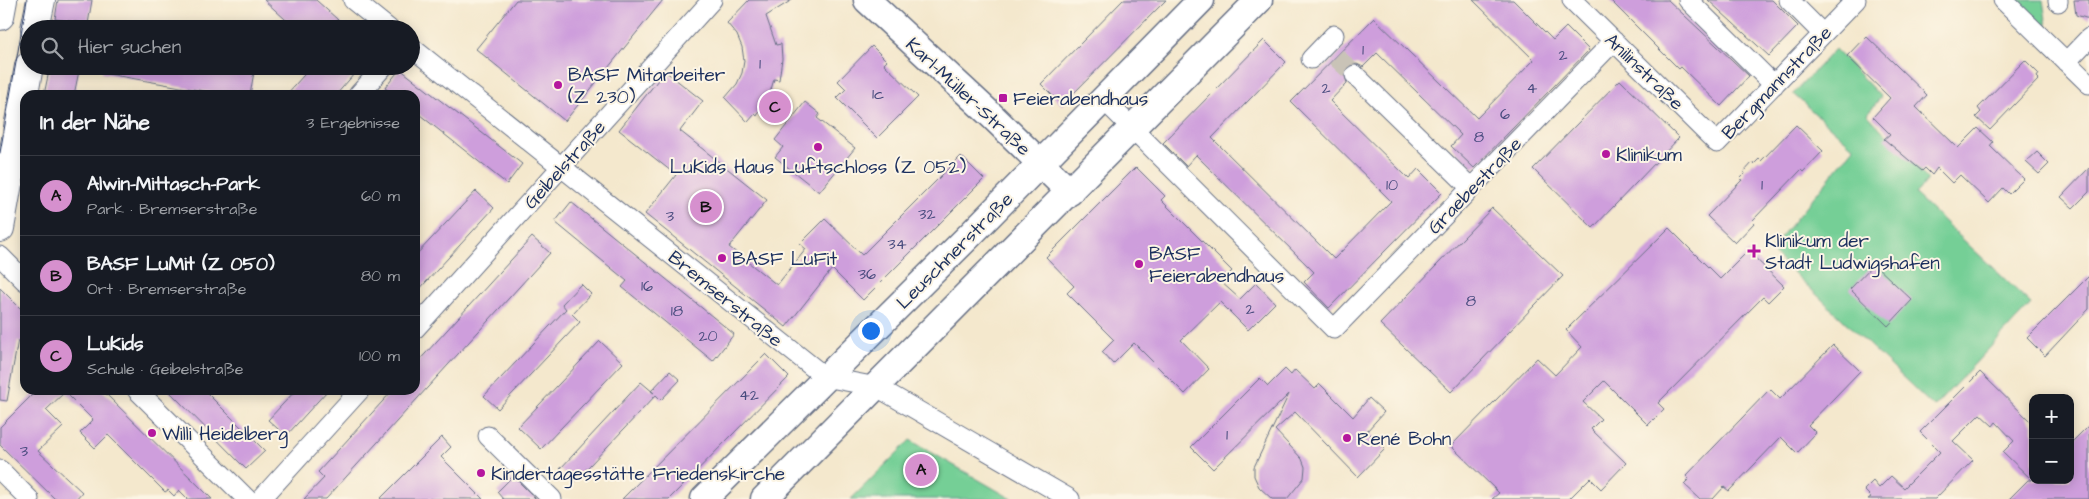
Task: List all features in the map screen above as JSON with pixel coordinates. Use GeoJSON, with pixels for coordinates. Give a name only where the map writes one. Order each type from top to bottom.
{"type":"FeatureCollection","features":[{"type":"Feature","properties":{"kind":"main road"},"geometry":{"type":"LineString","coordinates":[[0,16],[3,0]]}},
{"type":"Feature","properties":{"kind":"main road"},"geometry":{"type":"LineString","coordinates":[[38,20],[41,0]]}},
{"type":"Feature","properties":{"kind":"main road"},"geometry":{"type":"LineString","coordinates":[[25,90],[27,75]]}},
{"type":"Feature","properties":{"kind":"main road"},"geometry":{"type":"LineString","coordinates":[[0,228],[20,116]]}},
{"type":"Feature","properties":{"kind":"street"},"geometry":{"type":"LineString","coordinates":[[353,0],[378,20]]}},
{"type":"Feature","properties":{"kind":"street","name":"Geibelstraße"},"geometry":{"type":"LineString","coordinates":[[420,323],[712,0]]}},
{"type":"Feature","properties":{"kind":"street","name":"Karl-Müller-Straße"},"geometry":{"type":"LineString","coordinates":[[867,0],[1070,192]]}},
{"type":"Feature","properties":{"kind":"street","name":"Leuschnerstraße"},"geometry":{"type":"LineString","coordinates":[[704,499],[1041,164],[1201,0]]}},
{"type":"Feature","properties":{"kind":"street"},"geometry":{"type":"LineString","coordinates":[[764,499],[1259,0]]}},
{"type":"Feature","properties":{"kind":"street","name":"Anilinstraße"},"geometry":{"type":"LineString","coordinates":[[1572,0],[1717,143]]}},
{"type":"Feature","properties":{"kind":"street"},"geometry":{"type":"LineString","coordinates":[[1688,0],[1774,85]]}},
{"type":"Feature","properties":{"kind":"street"},"geometry":{"type":"LineString","coordinates":[[1789,0],[1823,34]]}},
{"type":"Feature","properties":{"kind":"street","name":"Bergmannstraße"},"geometry":{"type":"LineString","coordinates":[[1717,143],[1856,0]]}},
{"type":"Feature","properties":{"kind":"street"},"geometry":{"type":"LineString","coordinates":[[2003,0],[2089,84]]}},
{"type":"Feature","properties":{"kind":"street"},"geometry":{"type":"LineString","coordinates":[[2066,62],[2089,38]]}},
{"type":"Feature","properties":{"kind":"street","name":"Graebestraße"},"geometry":{"type":"LineString","coordinates":[[1133,129],[1334,329],[1614,42]]}},
{"type":"Feature","properties":{"kind":"street"},"geometry":{"type":"LineString","coordinates":[[1311,59],[1332,46]]}},
{"type":"Feature","properties":{"kind":"street","name":"Bremserstraße"},"geometry":{"type":"LineString","coordinates":[[420,54],[826,377],[877,387],[1070,499]]}},
{"type":"Feature","properties":{"kind":"street"},"geometry":{"type":"LineString","coordinates":[[362,90],[376,75]]}},
{"type":"Feature","properties":{"kind":"street"},"geometry":{"type":"LineString","coordinates":[[1355,75],[1471,188]]}},
{"type":"Feature","properties":{"kind":"street"},"geometry":{"type":"LineString","coordinates":[[1104,100],[1133,129]]}},
{"type":"Feature","properties":{"kind":"street"},"geometry":{"type":"LineString","coordinates":[[0,256],[20,276]]}},
{"type":"Feature","properties":{"kind":"street"},"geometry":{"type":"LineString","coordinates":[[142,395],[247,499]]}},
{"type":"Feature","properties":{"kind":"street"},"geometry":{"type":"LineString","coordinates":[[261,499],[355,395]]}},
{"type":"Feature","properties":{"kind":"street"},"geometry":{"type":"LineString","coordinates":[[488,436],[552,499]]}},
{"type":"Feature","properties":{"kind":"street"},"geometry":{"type":"LineString","coordinates":[[0,470],[29,499]]}},
{"type":"Feature","properties":{"kind":"green space"},"geometry":{"type":"Polygon","coordinates":[[[2014,0],[2043,0],[2048,33],[2014,0]]]}},
{"type":"Feature","properties":{"kind":"green space"},"geometry":{"type":"Polygon","coordinates":[[[1835,49],[1881,97],[1867,114],[1928,180],[1915,194],[2031,304],[1934,407],[1770,250],[1854,148],[1793,94],[1835,49]]]}},
{"type":"Feature","properties":{"kind":"green space"},"geometry":{"type":"Polygon","coordinates":[[[910,440],[1012,499],[851,499],[910,440]]]}},
{"type":"Feature","properties":{"kind":"building"},"geometry":{"type":"Polygon","coordinates":[[[58,0],[92,0],[89,20],[55,19],[58,0]]]}},
{"type":"Feature","properties":{"kind":"building"},"geometry":{"type":"Polygon","coordinates":[[[264,0],[316,0],[338,20],[286,20],[264,0]]]}},
{"type":"Feature","properties":{"kind":"building","name":"BASF Mitarbeiter (Z 230)"},"geometry":{"type":"Polygon","coordinates":[[[516,0],[663,0],[565,121],[476,49],[516,0]]]}},
{"type":"Feature","properties":{"kind":"building"},"geometry":{"type":"Polygon","coordinates":[[[749,0],[792,0],[766,16],[776,45],[781,44],[782,59],[779,80],[774,79],[770,93],[757,116],[755,114],[748,122],[725,98],[737,84],[742,73],[744,61],[742,47],[737,35],[727,23],[749,0]]]}},
{"type":"Feature","properties":{"kind":"building"},"geometry":{"type":"Polygon","coordinates":[[[1123,0],[1166,0],[1062,105],[1041,84],[1123,0]]]}},
{"type":"Feature","properties":{"kind":"building"},"geometry":{"type":"Polygon","coordinates":[[[1473,0],[1513,0],[1553,40],[1566,27],[1589,50],[1474,168],[1451,146],[1461,135],[1377,53],[1363,67],[1357,64],[1347,67],[1344,73],[1347,83],[1330,101],[1409,179],[1418,169],[1442,193],[1329,308],[1304,282],[1314,272],[1196,155],[1186,166],[1163,143],[1264,40],[1286,62],[1212,138],[1334,259],[1391,201],[1291,102],[1374,18],[1477,118],[1534,60],[1473,0]]]}},
{"type":"Feature","properties":{"kind":"building"},"geometry":{"type":"Polygon","coordinates":[[[1610,0],[1668,0],[1749,76],[1721,106],[1681,67],[1679,69],[1610,0]]]}},
{"type":"Feature","properties":{"kind":"building"},"geometry":{"type":"Polygon","coordinates":[[[1708,0],[1772,0],[1798,26],[1769,56],[1708,0]]]}},
{"type":"Feature","properties":{"kind":"building"},"geometry":{"type":"Polygon","coordinates":[[[2074,0],[2089,0],[2089,19],[2076,15],[2074,0]]]}},
{"type":"Feature","properties":{"kind":"building"},"geometry":{"type":"Polygon","coordinates":[[[1866,36],[1927,95],[1916,107],[1958,148],[1978,128],[1993,142],[1990,146],[2024,179],[2009,194],[2003,188],[1989,203],[1960,175],[1952,183],[1937,168],[1932,175],[1925,168],[1922,171],[1884,139],[1890,134],[1873,117],[1890,98],[1847,56],[1866,36]]]}},
{"type":"Feature","properties":{"kind":"building"},"geometry":{"type":"Polygon","coordinates":[[[872,46],[887,61],[884,64],[918,97],[877,138],[837,98],[846,89],[838,81],[872,46]]]}},
{"type":"Feature","properties":{"kind":"building"},"geometry":{"type":"Polygon","coordinates":[[[2025,60],[2039,74],[2037,77],[2039,79],[1990,130],[1976,117],[1981,112],[1978,108],[2025,60]]]}},
{"type":"Feature","properties":{"kind":"building"},"geometry":{"type":"Polygon","coordinates":[[[665,71],[703,101],[680,131],[767,200],[729,247],[777,285],[806,249],[800,244],[825,219],[862,255],[961,156],[984,179],[863,300],[832,269],[786,327],[645,214],[676,175],[619,130],[665,71]]]}},
{"type":"Feature","properties":{"kind":"building"},"geometry":{"type":"Polygon","coordinates":[[[48,75],[78,75],[75,90],[45,90],[48,75]]]}},
{"type":"Feature","properties":{"kind":"building"},"geometry":{"type":"Polygon","coordinates":[[[113,75],[253,75],[251,90],[198,90],[113,75]]]}},
{"type":"Feature","properties":{"kind":"building"},"geometry":{"type":"Polygon","coordinates":[[[304,75],[353,75],[340,90],[290,90],[304,75]]]}},
{"type":"Feature","properties":{"kind":"building"},"geometry":{"type":"Polygon","coordinates":[[[395,75],[408,75],[522,164],[507,184],[420,115],[420,90],[388,90],[385,88],[395,75]]]}},
{"type":"Feature","properties":{"kind":"building","name":"Klinikum"},"geometry":{"type":"Polygon","coordinates":[[[1620,80],[1679,138],[1593,228],[1533,169],[1620,80]]]}},
{"type":"Feature","properties":{"kind":"building","name":"LuKids Haus Luftschloss (Z 052)"},"geometry":{"type":"Polygon","coordinates":[[[805,102],[820,114],[817,118],[855,148],[819,192],[775,157],[783,147],[775,140],[805,102]]]}},
{"type":"Feature","properties":{"kind":"building"},"geometry":{"type":"Polygon","coordinates":[[[1796,125],[1823,151],[1803,172],[1801,170],[1753,220],[1755,222],[1735,243],[1707,216],[1742,180],[1740,179],[1745,174],[1744,172],[1753,162],[1754,164],[1759,159],[1761,161],[1796,125]]]}},
{"type":"Feature","properties":{"kind":"building"},"geometry":{"type":"Polygon","coordinates":[[[2037,152],[2049,164],[2039,174],[2026,162],[2037,152]]]}},
{"type":"Feature","properties":{"kind":"building","name":"BASF Feierabendhaus"},"geometry":{"type":"Polygon","coordinates":[[[1136,167],[1165,196],[1161,200],[1232,271],[1221,282],[1240,299],[1256,283],[1275,303],[1248,330],[1220,302],[1181,340],[1209,369],[1185,394],[1134,343],[1113,364],[1102,352],[1114,340],[1067,293],[1074,286],[1046,257],[1136,167]]]}},
{"type":"Feature","properties":{"kind":"building"},"geometry":{"type":"Polygon","coordinates":[[[2089,168],[2089,192],[2073,208],[2061,197],[2089,168]]]}},
{"type":"Feature","properties":{"kind":"building"},"geometry":{"type":"Polygon","coordinates":[[[476,191],[494,208],[420,289],[420,251],[476,191]]]}},
{"type":"Feature","properties":{"kind":"building"},"geometry":{"type":"Polygon","coordinates":[[[571,202],[734,334],[713,361],[622,287],[627,281],[555,222],[571,202]]]}},
{"type":"Feature","properties":{"kind":"building"},"geometry":{"type":"Polygon","coordinates":[[[1492,208],[1563,276],[1451,392],[1380,324],[1492,208]]]}},
{"type":"Feature","properties":{"kind":"building"},"geometry":{"type":"Polygon","coordinates":[[[1669,228],[1720,279],[1748,251],[1784,286],[1768,302],[1763,297],[1658,403],[1664,409],[1648,425],[1604,381],[1583,402],[1601,419],[1591,429],[1626,463],[1601,489],[1590,478],[1569,499],[1492,499],[1499,493],[1451,446],[1537,358],[1555,375],[1582,347],[1566,330],[1669,228]]]}},
{"type":"Feature","properties":{"kind":"building"},"geometry":{"type":"Polygon","coordinates":[[[532,237],[550,253],[326,499],[304,499],[324,478],[318,472],[388,395],[420,395],[420,360],[532,237]]]}},
{"type":"Feature","properties":{"kind":"building"},"geometry":{"type":"Polygon","coordinates":[[[1874,264],[1912,300],[1888,326],[1850,289],[1874,264]]]}},
{"type":"Feature","properties":{"kind":"building"},"geometry":{"type":"Polygon","coordinates":[[[2089,276],[2089,309],[2045,356],[2027,338],[2089,276]]]}},
{"type":"Feature","properties":{"kind":"building"},"geometry":{"type":"Polygon","coordinates":[[[581,284],[591,294],[572,314],[580,322],[498,409],[484,396],[566,309],[562,304],[581,284]]]}},
{"type":"Feature","properties":{"kind":"building"},"geometry":{"type":"Polygon","coordinates":[[[0,288],[20,308],[20,342],[18,340],[7,401],[0,400],[0,288]]]}},
{"type":"Feature","properties":{"kind":"building"},"geometry":{"type":"Polygon","coordinates":[[[600,341],[623,363],[541,449],[518,427],[600,341]]]}},
{"type":"Feature","properties":{"kind":"building"},"geometry":{"type":"Polygon","coordinates":[[[1833,345],[1860,371],[1808,425],[1816,433],[1797,453],[1781,437],[1729,491],[1724,487],[1713,499],[1700,499],[1684,484],[1689,479],[1686,476],[1770,389],[1780,399],[1833,345]]]}},
{"type":"Feature","properties":{"kind":"building"},"geometry":{"type":"Polygon","coordinates":[[[766,354],[789,377],[672,496],[669,499],[622,499],[766,354]]]}},
{"type":"Feature","properties":{"kind":"building"},"geometry":{"type":"Polygon","coordinates":[[[1285,369],[1291,375],[1295,370],[1315,389],[1320,384],[1353,417],[1369,398],[1384,412],[1367,431],[1385,449],[1358,477],[1295,412],[1275,430],[1302,459],[1305,467],[1304,478],[1287,499],[1272,499],[1259,487],[1254,476],[1254,467],[1289,394],[1213,469],[1191,447],[1260,378],[1268,386],[1285,369]]]}},
{"type":"Feature","properties":{"kind":"building"},"geometry":{"type":"Polygon","coordinates":[[[670,371],[680,380],[661,400],[656,395],[574,482],[560,469],[641,382],[651,391],[670,371]]]}},
{"type":"Feature","properties":{"kind":"building"},"geometry":{"type":"Polygon","coordinates":[[[1980,372],[2029,420],[2029,477],[2003,452],[2014,441],[1996,422],[1993,426],[1980,414],[1953,441],[1973,460],[1935,499],[1868,499],[1871,497],[1864,490],[1873,481],[1879,488],[1891,476],[1904,488],[1940,452],[1920,432],[1980,372]]]}},
{"type":"Feature","properties":{"kind":"building"},"geometry":{"type":"Polygon","coordinates":[[[32,395],[62,395],[46,410],[63,427],[38,451],[82,492],[76,499],[55,499],[0,445],[0,427],[32,395]]]}},
{"type":"Feature","properties":{"kind":"building"},"geometry":{"type":"Polygon","coordinates":[[[68,395],[107,395],[212,499],[188,499],[179,490],[174,496],[168,490],[165,492],[108,435],[95,448],[80,433],[93,420],[68,395]]]}},
{"type":"Feature","properties":{"kind":"building"},"geometry":{"type":"Polygon","coordinates":[[[173,395],[209,395],[265,451],[246,469],[173,395]]]}},
{"type":"Feature","properties":{"kind":"building"},"geometry":{"type":"Polygon","coordinates":[[[291,395],[323,395],[286,436],[268,420],[291,395]]]}},
{"type":"Feature","properties":{"kind":"building"},"geometry":{"type":"Polygon","coordinates":[[[2089,425],[2089,499],[2009,499],[2028,480],[2029,484],[2074,484],[2074,440],[2089,425]]]}},
{"type":"Feature","properties":{"kind":"building"},"geometry":{"type":"Polygon","coordinates":[[[442,437],[451,447],[441,457],[483,499],[380,499],[442,437]]]}},
{"type":"Feature","properties":{"kind":"building"},"geometry":{"type":"Polygon","coordinates":[[[513,476],[536,499],[503,499],[497,492],[513,476]]]}},
{"type":"Feature","properties":{"kind":"tunnel"},"geometry":{"type":"LineString","coordinates":[[1336,57],[1355,75]]}},
{"type":"Feature","properties":{"kind":"tram line"},"geometry":{"type":"LineString","coordinates":[[23,20],[27,0]]}},
{"type":"Feature","properties":{"kind":"tram line"},"geometry":{"type":"LineString","coordinates":[[0,153],[20,40]]}},
{"type":"Feature","properties":{"kind":"place","name":"BASF Mitarbeiter (Z 230)"},"geometry":{"type":"Point","coordinates":[558,85]}},
{"type":"Feature","properties":{"kind":"place","name":"Feierabendhaus"},"geometry":{"type":"Point","coordinates":[1003,98]}},
{"type":"Feature","properties":{"kind":"place","name":"LuKids"},"geometry":{"type":"Point","coordinates":[775,107]}},
{"type":"Feature","properties":{"kind":"place","name":"LuKids Haus Luftschloss (Z 052)"},"geometry":{"type":"Point","coordinates":[818,147]}},
{"type":"Feature","properties":{"kind":"place","name":"Klinikum"},"geometry":{"type":"Point","coordinates":[1606,154]}},
{"type":"Feature","properties":{"kind":"place","name":"BASF LuMit (Z 050)"},"geometry":{"type":"Point","coordinates":[706,207]}},
{"type":"Feature","properties":{"kind":"place","name":"Klinikum der Stadt Ludwigshafen"},"geometry":{"type":"Point","coordinates":[1754,251]}},
{"type":"Feature","properties":{"kind":"place","name":"BASF LuFit"},"geometry":{"type":"Point","coordinates":[722,258]}},
{"type":"Feature","properties":{"kind":"place","name":"BASF Feierabendhaus"},"geometry":{"type":"Point","coordinates":[1139,264]}},
{"type":"Feature","properties":{"kind":"place","name":"Willi Heidelberg"},"geometry":{"type":"Point","coordinates":[152,433]}},
{"type":"Feature","properties":{"kind":"place","name":"René Bohn"},"geometry":{"type":"Point","coordinates":[1347,438]}},
{"type":"Feature","properties":{"kind":"place","name":"Alwin-Mittasch-Park"},"geometry":{"type":"Point","coordinates":[921,470]}},
{"type":"Feature","properties":{"kind":"place","name":"Kindertagesstätte Friedenskirche"},"geometry":{"type":"Point","coordinates":[481,473]}}]}
